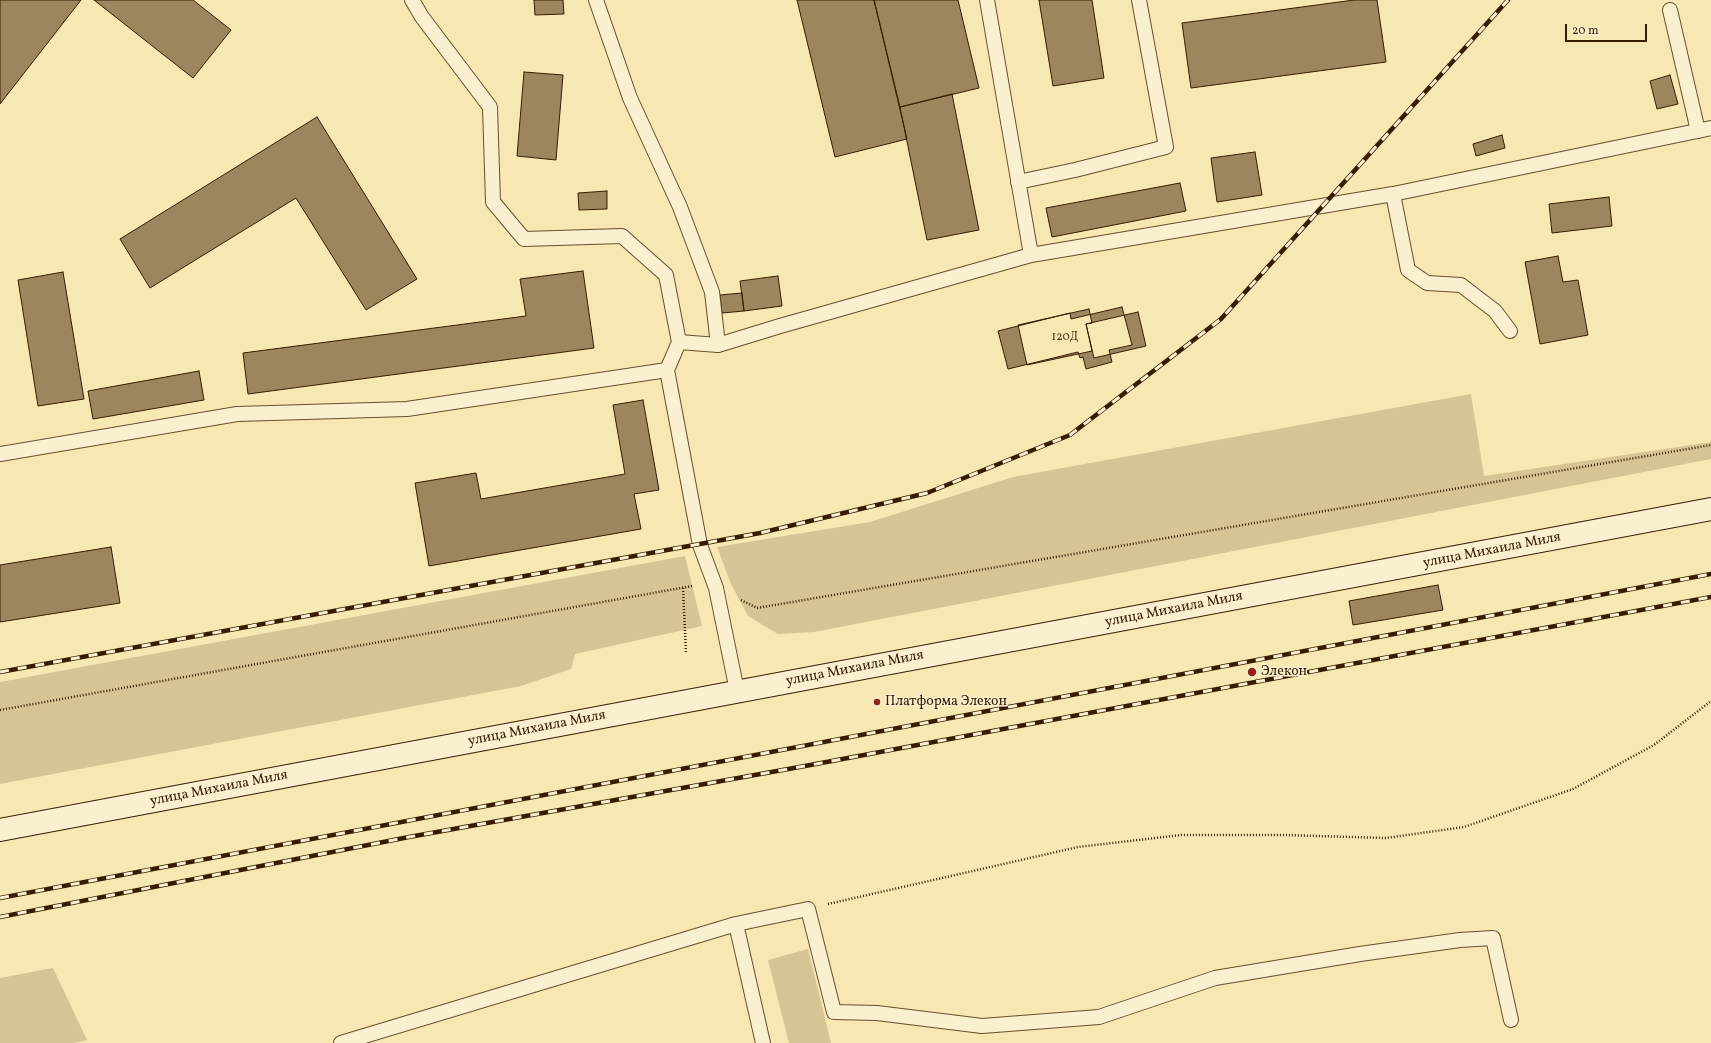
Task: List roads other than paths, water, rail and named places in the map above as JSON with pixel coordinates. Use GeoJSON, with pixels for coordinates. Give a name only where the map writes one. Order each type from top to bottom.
{"type":"FeatureCollection","features":[{"type":"Feature","properties":{"kind":"main road","name":"улица Михаила Миля"},"geometry":{"type":"LineString","coordinates":[[0,830],[1711,509]]}},
{"type":"Feature","properties":{"kind":"lane"},"geometry":{"type":"LineString","coordinates":[[412,0],[422,17],[490,107],[493,202],[524,239],[622,236],[666,275],[679,342],[667,370],[700,545],[716,588],[737,691]]}},
{"type":"Feature","properties":{"kind":"lane"},"geometry":{"type":"LineString","coordinates":[[596,0],[630,98],[680,207],[712,292],[718,345]]}},
{"type":"Feature","properties":{"kind":"lane"},"geometry":{"type":"LineString","coordinates":[[987,0],[1031,255]]}},
{"type":"Feature","properties":{"kind":"lane"},"geometry":{"type":"LineString","coordinates":[[1018,182],[1075,170],[1166,147],[1139,0]]}},
{"type":"Feature","properties":{"kind":"lane"},"geometry":{"type":"LineString","coordinates":[[679,342],[718,345],[1031,255],[1394,194],[1704,129],[1670,10]]}},
{"type":"Feature","properties":{"kind":"lane"},"geometry":{"type":"LineString","coordinates":[[1394,194],[1408,270],[1427,283],[1461,285],[1495,311],[1510,331]]}},
{"type":"Feature","properties":{"kind":"lane"},"geometry":{"type":"LineString","coordinates":[[0,454],[237,414],[407,410],[667,370]]}},
{"type":"Feature","properties":{"kind":"lane"},"geometry":{"type":"LineString","coordinates":[[340,1043],[372,1038],[736,924],[808,909],[834,1012],[877,1013],[982,1026],[1099,1017],[1215,978],[1360,954],[1460,940],[1493,938],[1511,1020]]}},
{"type":"Feature","properties":{"kind":"lane"},"geometry":{"type":"LineString","coordinates":[[736,924],[763,1043]]}},
{"type":"Feature","properties":{"kind":"railway"},"geometry":{"type":"LineString","coordinates":[[0,672],[760,533],[927,493],[1070,435],[1221,319],[1508,0]]}},
{"type":"Feature","properties":{"kind":"railway"},"geometry":{"type":"LineString","coordinates":[[0,898],[1711,574]]}},
{"type":"Feature","properties":{"kind":"railway"},"geometry":{"type":"LineString","coordinates":[[0,917],[409,837],[805,766],[1711,597]]}},
{"type":"Feature","properties":{"kind":"place","name":"Элекон"},"geometry":{"type":"Point","coordinates":[1252,672]}},
{"type":"Feature","properties":{"kind":"place","name":"Платформа Элекон"},"geometry":{"type":"Point","coordinates":[877,702]}}]}
